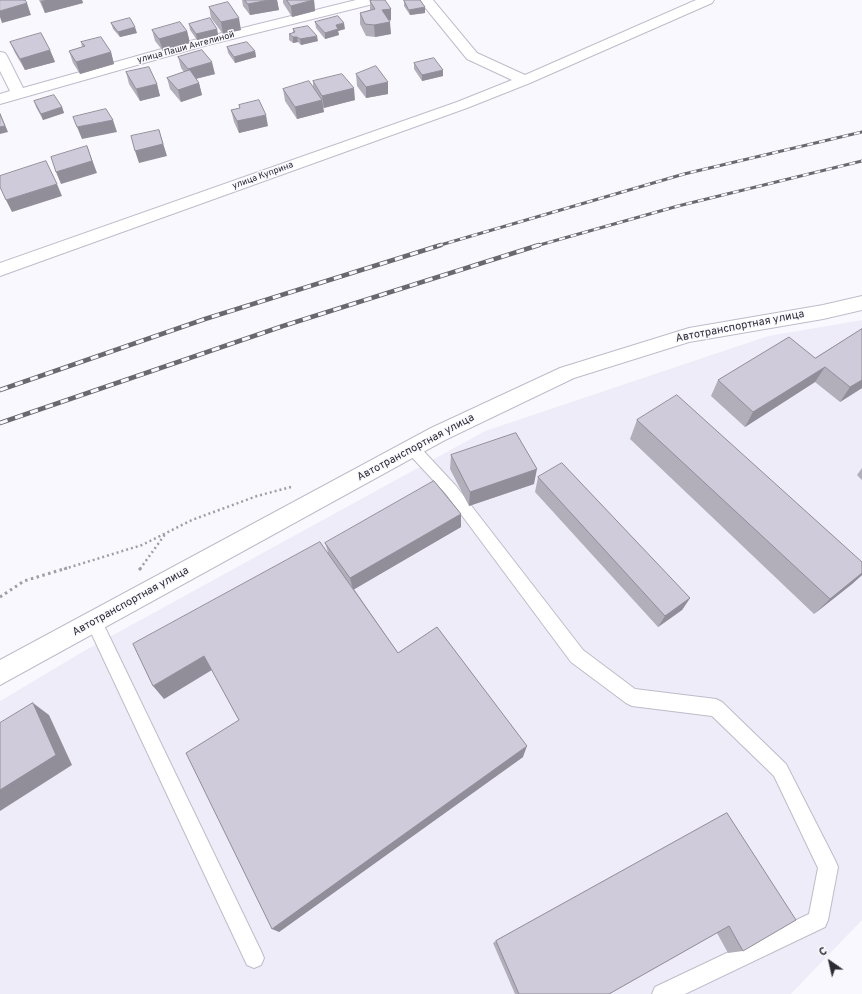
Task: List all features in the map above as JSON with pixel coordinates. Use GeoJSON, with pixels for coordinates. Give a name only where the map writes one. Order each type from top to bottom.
{"type":"FeatureCollection","features":[{"type":"Feature","properties":{"kind":"street","name":"улица Паши Ангелиной"},"geometry":{"type":"LineString","coordinates":[[0,99],[199,43],[372,0]]}},
{"type":"Feature","properties":{"kind":"street"},"geometry":{"type":"LineString","coordinates":[[426,0],[472,56],[525,80]]}},
{"type":"Feature","properties":{"kind":"street","name":"улица Куприна"},"geometry":{"type":"LineString","coordinates":[[0,270],[455,108],[525,80],[707,0]]}},
{"type":"Feature","properties":{"kind":"street"},"geometry":{"type":"LineString","coordinates":[[0,56],[19,94]]}},
{"type":"Feature","properties":{"kind":"street","name":"Автотранспортная улица"},"geometry":{"type":"LineString","coordinates":[[0,673],[438,434],[567,374],[689,335],[823,312],[862,303]]}},
{"type":"Feature","properties":{"kind":"lane"},"geometry":{"type":"LineString","coordinates":[[412,448],[451,490],[577,656],[632,697],[716,708],[780,770],[828,867],[818,920],[662,994]]}},
{"type":"Feature","properties":{"kind":"lane"},"geometry":{"type":"LineString","coordinates":[[94,622],[254,958]]}},
{"type":"Feature","properties":{"kind":"path"},"geometry":{"type":"LineString","coordinates":[[0,597],[24,581],[142,545],[192,520],[257,496],[297,485]]}},
{"type":"Feature","properties":{"kind":"shaded area"},"geometry":{"type":"Polygon","coordinates":[[[862,320],[862,920],[791,994],[0,994],[0,701],[84,651],[485,431],[768,336],[862,320]]]}},
{"type":"Feature","properties":{"kind":"building"},"geometry":{"type":"Polygon","coordinates":[[[0,0],[25,0],[27,3],[0,11],[0,0]]]}},
{"type":"Feature","properties":{"kind":"building"},"geometry":{"type":"Polygon","coordinates":[[[245,0],[269,0],[248,4],[245,0]]]}},
{"type":"Feature","properties":{"kind":"building"},"geometry":{"type":"Polygon","coordinates":[[[287,0],[313,0],[291,6],[287,0]]]}},
{"type":"Feature","properties":{"kind":"building"},"geometry":{"type":"Polygon","coordinates":[[[385,0],[391,9],[382,10],[390,22],[374,25],[365,24],[360,13],[375,9],[370,1],[385,0]]]}},
{"type":"Feature","properties":{"kind":"building"},"geometry":{"type":"Polygon","coordinates":[[[404,0],[420,0],[425,7],[409,10],[404,0]]]}},
{"type":"Feature","properties":{"kind":"building"},"geometry":{"type":"Polygon","coordinates":[[[228,2],[239,18],[221,22],[209,7],[228,2]]]}},
{"type":"Feature","properties":{"kind":"building"},"geometry":{"type":"Polygon","coordinates":[[[338,16],[344,23],[336,25],[338,29],[325,33],[315,22],[338,16]]]}},
{"type":"Feature","properties":{"kind":"building"},"geometry":{"type":"Polygon","coordinates":[[[130,18],[135,27],[118,32],[111,23],[130,18]]]}},
{"type":"Feature","properties":{"kind":"building"},"geometry":{"type":"Polygon","coordinates":[[[210,18],[217,29],[196,34],[189,24],[210,18]]]}},
{"type":"Feature","properties":{"kind":"building"},"geometry":{"type":"Polygon","coordinates":[[[180,22],[187,31],[159,39],[152,30],[180,22]]]}},
{"type":"Feature","properties":{"kind":"building"},"geometry":{"type":"Polygon","coordinates":[[[308,26],[317,36],[300,39],[289,34],[295,32],[293,29],[308,26]]]}},
{"type":"Feature","properties":{"kind":"building"},"geometry":{"type":"Polygon","coordinates":[[[41,33],[50,50],[20,59],[10,42],[41,33]]]}},
{"type":"Feature","properties":{"kind":"building"},"geometry":{"type":"Polygon","coordinates":[[[101,37],[111,52],[76,62],[69,51],[85,46],[81,42],[101,37]]]}},
{"type":"Feature","properties":{"kind":"building"},"geometry":{"type":"Polygon","coordinates":[[[247,42],[255,51],[234,57],[227,47],[247,42]]]}},
{"type":"Feature","properties":{"kind":"building"},"geometry":{"type":"Polygon","coordinates":[[[202,50],[212,62],[188,69],[178,57],[202,50]]]}},
{"type":"Feature","properties":{"kind":"building"},"geometry":{"type":"Polygon","coordinates":[[[434,58],[443,70],[422,75],[414,63],[434,58]]]}},
{"type":"Feature","properties":{"kind":"building"},"geometry":{"type":"Polygon","coordinates":[[[376,66],[388,82],[366,87],[356,74],[376,66]]]}},
{"type":"Feature","properties":{"kind":"building"},"geometry":{"type":"Polygon","coordinates":[[[149,67],[157,84],[136,89],[126,72],[149,67]]]}},
{"type":"Feature","properties":{"kind":"building"},"geometry":{"type":"Polygon","coordinates":[[[190,70],[199,83],[178,90],[167,78],[190,70]]]}},
{"type":"Feature","properties":{"kind":"building"},"geometry":{"type":"Polygon","coordinates":[[[342,74],[354,88],[322,96],[313,81],[342,74]]]}},
{"type":"Feature","properties":{"kind":"building"},"geometry":{"type":"Polygon","coordinates":[[[309,81],[322,100],[295,107],[283,89],[309,81]]]}},
{"type":"Feature","properties":{"kind":"building"},"geometry":{"type":"Polygon","coordinates":[[[54,95],[62,107],[41,114],[34,101],[54,95]]]}},
{"type":"Feature","properties":{"kind":"building"},"geometry":{"type":"Polygon","coordinates":[[[259,100],[266,115],[237,121],[231,110],[240,108],[239,105],[259,100]]]}},
{"type":"Feature","properties":{"kind":"building"},"geometry":{"type":"Polygon","coordinates":[[[106,109],[113,120],[77,127],[73,117],[106,109]]]}},
{"type":"Feature","properties":{"kind":"building"},"geometry":{"type":"Polygon","coordinates":[[[0,114],[5,126],[0,127],[0,114]]]}},
{"type":"Feature","properties":{"kind":"building"},"geometry":{"type":"Polygon","coordinates":[[[159,130],[163,144],[135,151],[131,136],[159,130]]]}},
{"type":"Feature","properties":{"kind":"building"},"geometry":{"type":"Polygon","coordinates":[[[87,146],[92,161],[56,172],[51,157],[87,146]]]}},
{"type":"Feature","properties":{"kind":"building"},"geometry":{"type":"Polygon","coordinates":[[[46,161],[57,184],[6,200],[0,187],[0,176],[46,161]]]}},
{"type":"Feature","properties":{"kind":"building"},"geometry":{"type":"Polygon","coordinates":[[[862,329],[862,380],[850,387],[825,367],[753,412],[718,380],[789,337],[815,358],[862,329]]]}},
{"type":"Feature","properties":{"kind":"building"},"geometry":{"type":"Polygon","coordinates":[[[677,395],[862,562],[862,573],[830,599],[637,420],[677,395]]]}},
{"type":"Feature","properties":{"kind":"building"},"geometry":{"type":"Polygon","coordinates":[[[516,433],[537,469],[470,492],[451,455],[516,433]]]}},
{"type":"Feature","properties":{"kind":"building"},"geometry":{"type":"Polygon","coordinates":[[[562,463],[690,598],[665,616],[538,477],[562,463]]]}},
{"type":"Feature","properties":{"kind":"building"},"geometry":{"type":"Polygon","coordinates":[[[434,481],[461,514],[350,578],[325,543],[434,481]]]}},
{"type":"Feature","properties":{"kind":"building"},"geometry":{"type":"Polygon","coordinates":[[[320,542],[398,653],[437,627],[527,746],[272,929],[186,753],[239,720],[204,656],[153,686],[133,644],[320,542]]]}},
{"type":"Feature","properties":{"kind":"building"},"geometry":{"type":"Polygon","coordinates":[[[33,703],[56,755],[0,790],[0,723],[33,703]]]}},
{"type":"Feature","properties":{"kind":"building"},"geometry":{"type":"Polygon","coordinates":[[[727,813],[796,920],[743,951],[729,926],[609,994],[519,994],[496,941],[727,813]]]}},
{"type":"Feature","properties":{"kind":"railway"},"geometry":{"type":"LineString","coordinates":[[437,246],[684,174],[862,132]]}},
{"type":"Feature","properties":{"kind":"railway"},"geometry":{"type":"LineString","coordinates":[[536,246],[678,206],[862,161]]}},
{"type":"Feature","properties":{"kind":"railway"},"geometry":{"type":"LineString","coordinates":[[0,390],[205,319],[441,245]]}},
{"type":"Feature","properties":{"kind":"railway"},"geometry":{"type":"LineString","coordinates":[[0,423],[283,326],[539,245]]}}]}
